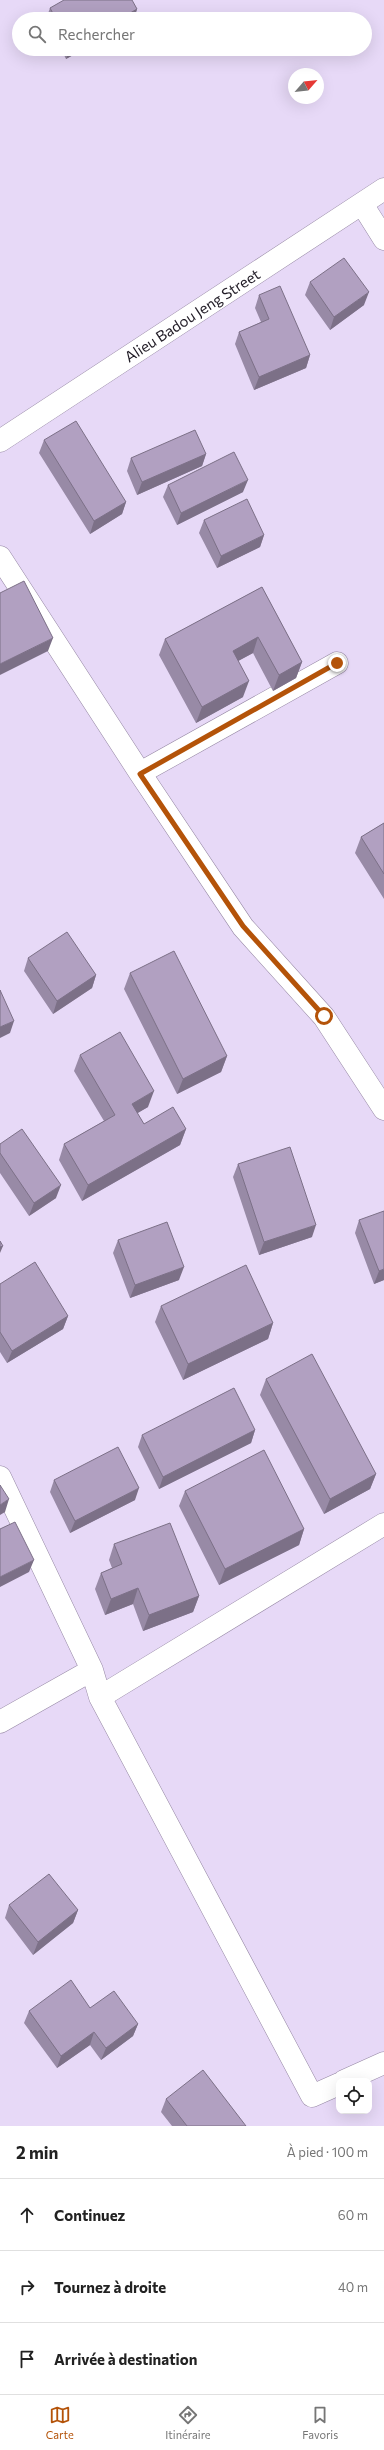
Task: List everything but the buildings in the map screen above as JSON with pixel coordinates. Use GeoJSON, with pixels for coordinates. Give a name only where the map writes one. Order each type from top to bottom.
{"type":"FeatureCollection","features":[{"type":"Feature","properties":{"kind":"street","name":"Alieu Badou Jeng Street"},"geometry":{"type":"LineString","coordinates":[[0,441],[384,189]]}},
{"type":"Feature","properties":{"kind":"street"},"geometry":{"type":"LineString","coordinates":[[362,204],[384,239]]}},
{"type":"Feature","properties":{"kind":"street"},"geometry":{"type":"LineString","coordinates":[[0,557],[140,774],[243,926],[324,1016],[384,1109]]}},
{"type":"Feature","properties":{"kind":"street"},"geometry":{"type":"LineString","coordinates":[[140,774],[337,663]]}},
{"type":"Feature","properties":{"kind":"street"},"geometry":{"type":"LineString","coordinates":[[0,1477],[92,1670],[100,1697],[312,2096],[336,2085]]}},
{"type":"Feature","properties":{"kind":"street"},"geometry":{"type":"LineString","coordinates":[[100,1697],[384,1524]]}},
{"type":"Feature","properties":{"kind":"street"},"geometry":{"type":"LineString","coordinates":[[0,1722],[92,1670]]}},
{"type":"Feature","properties":{"kind":"street"},"geometry":{"type":"LineString","coordinates":[[351,2078],[384,2063]]}},
{"type":"Feature","properties":{"kind":"route"},"geometry":{"type":"LineString","coordinates":[[324,1016],[243,926],[140,774],[337,663]]}}]}
